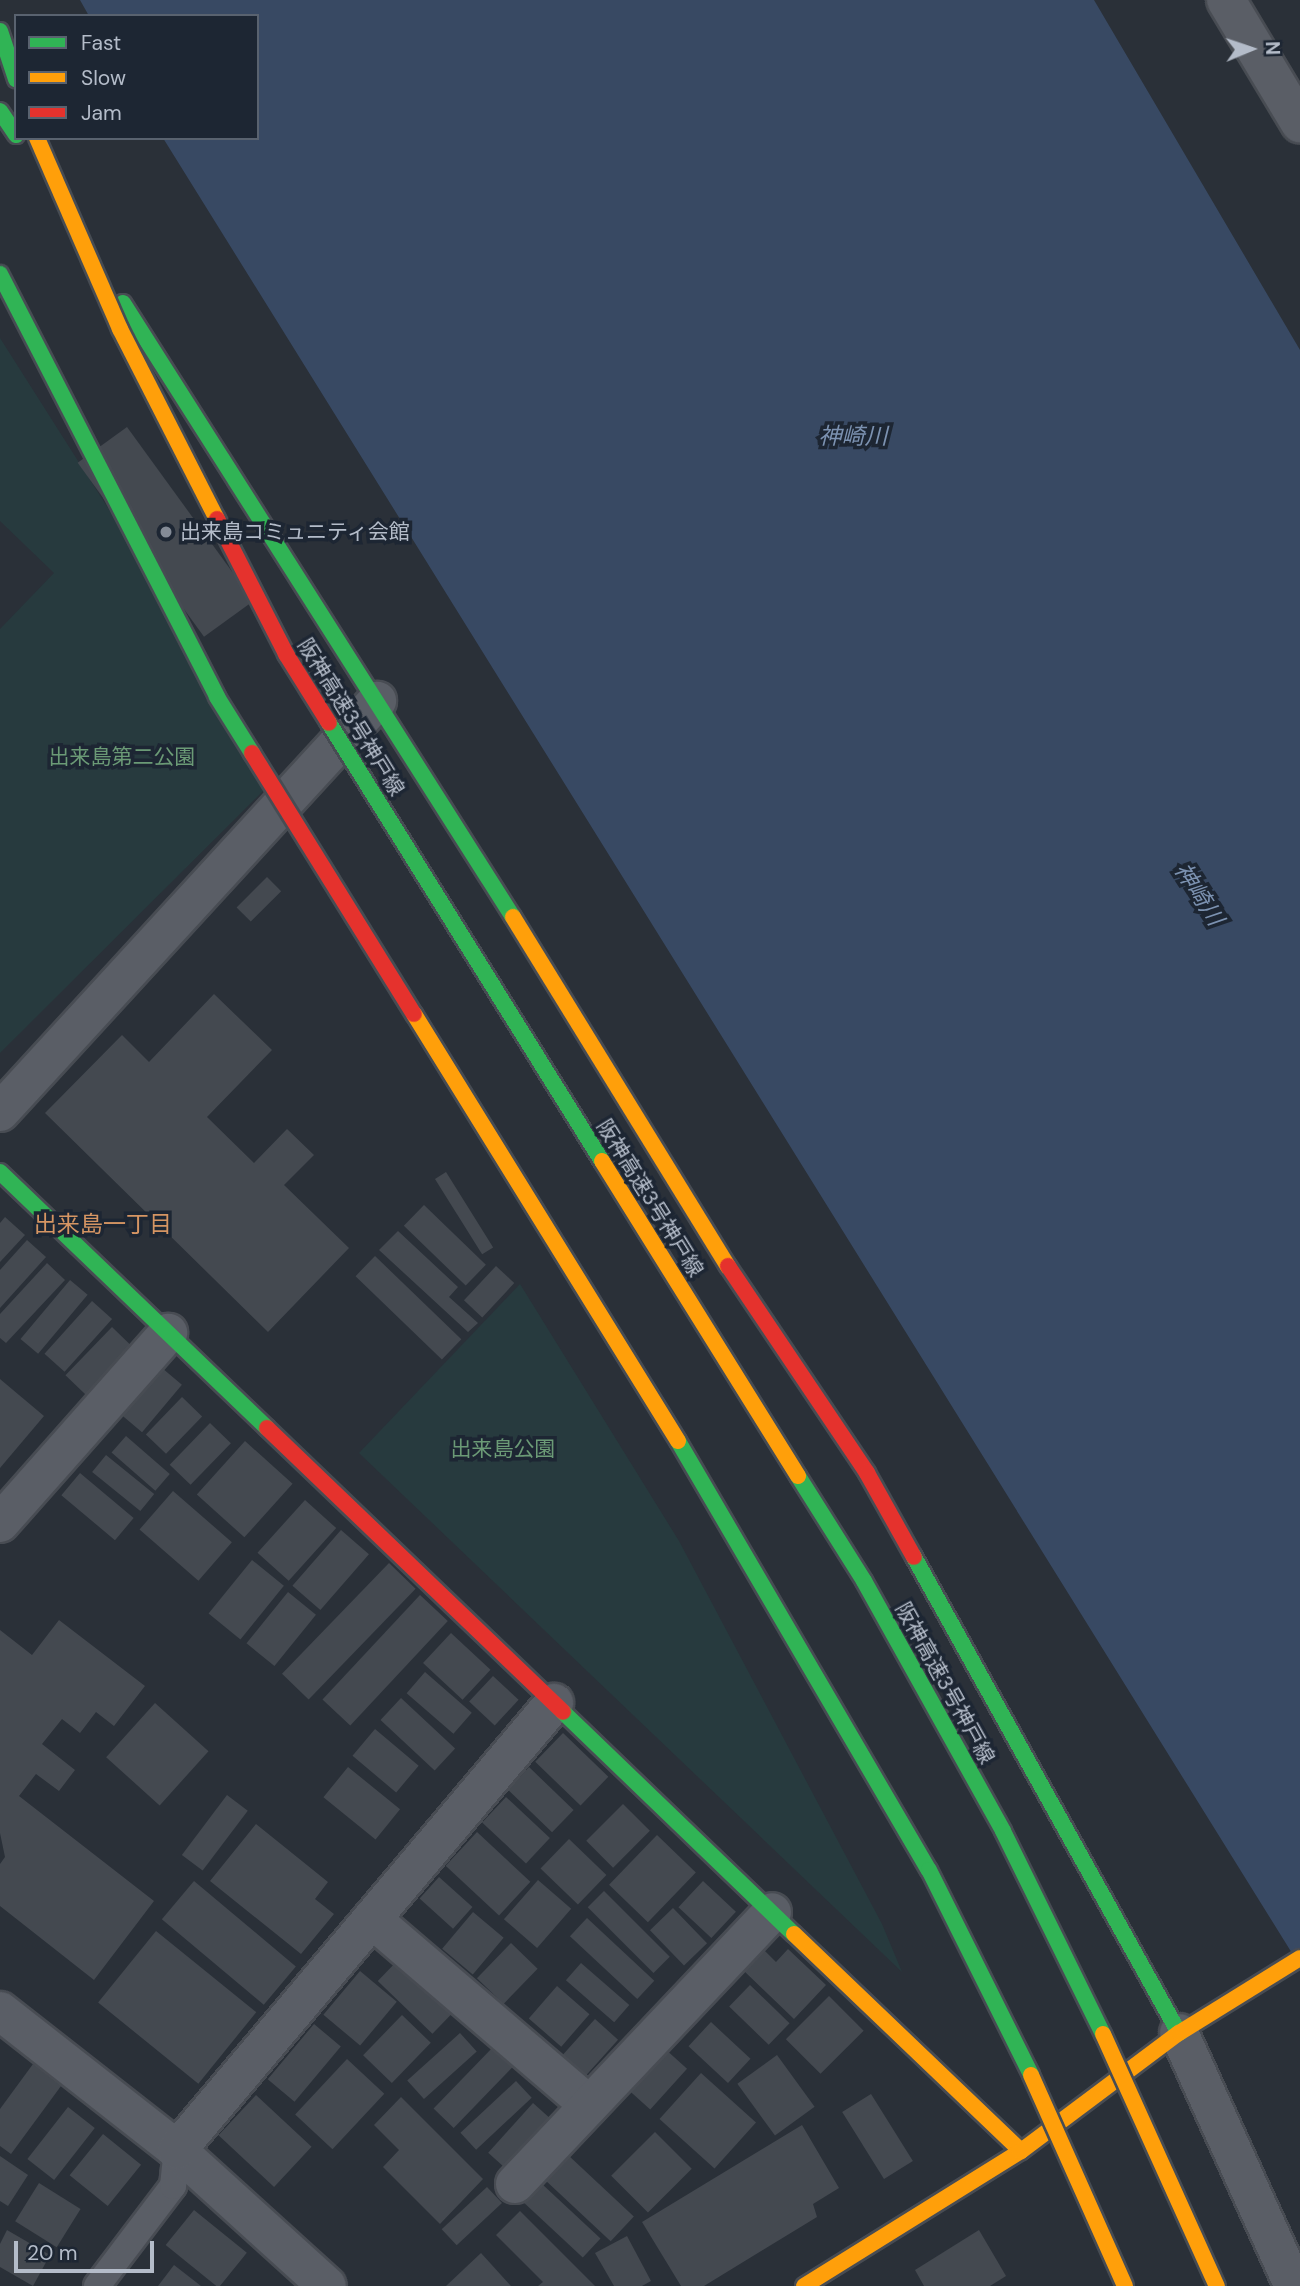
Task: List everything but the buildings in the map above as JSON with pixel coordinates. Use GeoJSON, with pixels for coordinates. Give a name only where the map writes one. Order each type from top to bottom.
{"type":"FeatureCollection","features":[{"type":"Feature","properties":{"kind":"main road"},"geometry":{"type":"LineString","coordinates":[[0,31],[14,73]]}},
{"type":"Feature","properties":{"kind":"main road"},"geometry":{"type":"LineString","coordinates":[[0,111],[14,132]]}},
{"type":"Feature","properties":{"kind":"main road"},"geometry":{"type":"LineString","coordinates":[[19,140],[377,701],[690,1209],[867,1473],[1179,2033]]}},
{"type":"Feature","properties":{"kind":"main road","name":"阪神高速3号神戸線"},"geometry":{"type":"LineString","coordinates":[[38,140],[120,329],[286,654],[864,1581],[1003,1831],[1141,2111],[1217,2286]]}},
{"type":"Feature","properties":{"kind":"main road"},"geometry":{"type":"LineString","coordinates":[[0,274],[217,697],[661,1412],[922,1858],[1064,2142],[1125,2286]]}},
{"type":"Feature","properties":{"kind":"main road"},"geometry":{"type":"LineString","coordinates":[[0,1172],[1021,2151]]}},
{"type":"Feature","properties":{"kind":"main road"},"geometry":{"type":"LineString","coordinates":[[804,2286],[1021,2151],[1179,2033],[1300,1958]]}},
{"type":"Feature","properties":{"kind":"street"},"geometry":{"type":"LineString","coordinates":[[1226,0],[1300,124]]}},
{"type":"Feature","properties":{"kind":"street"},"geometry":{"type":"LineString","coordinates":[[0,1112],[377,701]]}},
{"type":"Feature","properties":{"kind":"street"},"geometry":{"type":"LineString","coordinates":[[0,1523],[168,1333]]}},
{"type":"Feature","properties":{"kind":"street"},"geometry":{"type":"LineString","coordinates":[[177,2150],[554,1703]]}},
{"type":"Feature","properties":{"kind":"street"},"geometry":{"type":"LineString","coordinates":[[515,2184],[772,1912]]}},
{"type":"Feature","properties":{"kind":"street"},"geometry":{"type":"LineString","coordinates":[[372,1919],[589,2105]]}},
{"type":"Feature","properties":{"kind":"street"},"geometry":{"type":"LineString","coordinates":[[5,2027],[177,2150],[327,2286]]}},
{"type":"Feature","properties":{"kind":"street"},"geometry":{"type":"LineString","coordinates":[[1179,2033],[1294,2286]]}},
{"type":"Feature","properties":{"kind":"lane"},"geometry":{"type":"LineString","coordinates":[[97,2286],[173,2186],[177,2150]]}},
{"type":"Feature","properties":{"kind":"green space","name":"出来島第二公園"},"geometry":{"type":"Polygon","coordinates":[[[0,338],[278,776],[0,1053],[0,629],[54,573],[0,521],[0,338]]]}},
{"type":"Feature","properties":{"kind":"green space","name":"出来島公園"},"geometry":{"type":"Polygon","coordinates":[[[520,1284],[679,1541],[882,1924],[902,1972],[359,1453],[520,1284]]]}},
{"type":"Feature","properties":{"kind":"water","name":"神崎川"},"geometry":{"type":"Polygon","coordinates":[[[80,0],[1094,0],[1300,350],[1300,1966],[164,140],[259,140],[259,14],[88,14],[80,0]]]}},
{"type":"Feature","properties":{"kind":"traffic: fast"},"geometry":{"type":"LineString","coordinates":[[0,31],[14,73]]}},
{"type":"Feature","properties":{"kind":"traffic: fast"},"geometry":{"type":"LineString","coordinates":[[0,111],[14,132]]}},
{"type":"Feature","properties":{"kind":"traffic: fast"},"geometry":{"type":"LineString","coordinates":[[0,274],[217,697],[252,753]]}},
{"type":"Feature","properties":{"kind":"traffic: fast"},"geometry":{"type":"LineString","coordinates":[[123,303],[513,917]]}},
{"type":"Feature","properties":{"kind":"traffic: fast"},"geometry":{"type":"LineString","coordinates":[[329,723],[602,1161]]}},
{"type":"Feature","properties":{"kind":"traffic: fast"},"geometry":{"type":"LineString","coordinates":[[0,1172],[267,1428]]}},
{"type":"Feature","properties":{"kind":"traffic: fast"},"geometry":{"type":"LineString","coordinates":[[678,1441],[929,1870],[1031,2075]]}},
{"type":"Feature","properties":{"kind":"traffic: fast"},"geometry":{"type":"LineString","coordinates":[[798,1476],[864,1581],[1003,1831],[1103,2034]]}},
{"type":"Feature","properties":{"kind":"traffic: fast"},"geometry":{"type":"LineString","coordinates":[[914,1557],[1179,2033]]}},
{"type":"Feature","properties":{"kind":"traffic: fast"},"geometry":{"type":"LineString","coordinates":[[563,1712],[794,1934]]}},
{"type":"Feature","properties":{"kind":"traffic: slow"},"geometry":{"type":"LineString","coordinates":[[38,140],[120,329],[217,519]]}},
{"type":"Feature","properties":{"kind":"traffic: slow"},"geometry":{"type":"LineString","coordinates":[[513,917],[728,1266]]}},
{"type":"Feature","properties":{"kind":"traffic: slow"},"geometry":{"type":"LineString","coordinates":[[414,1014],[678,1441]]}},
{"type":"Feature","properties":{"kind":"traffic: slow"},"geometry":{"type":"LineString","coordinates":[[602,1161],[798,1476]]}},
{"type":"Feature","properties":{"kind":"traffic: slow"},"geometry":{"type":"LineString","coordinates":[[794,1934],[1021,2151]]}},
{"type":"Feature","properties":{"kind":"traffic: slow"},"geometry":{"type":"LineString","coordinates":[[804,2286],[1021,2151],[1179,2033],[1300,1958]]}},
{"type":"Feature","properties":{"kind":"traffic: slow"},"geometry":{"type":"LineString","coordinates":[[1103,2034],[1217,2286]]}},
{"type":"Feature","properties":{"kind":"traffic: slow"},"geometry":{"type":"LineString","coordinates":[[1031,2075],[1125,2286]]}},
{"type":"Feature","properties":{"kind":"traffic: jam"},"geometry":{"type":"LineString","coordinates":[[217,519],[286,654],[329,723]]}},
{"type":"Feature","properties":{"kind":"traffic: jam"},"geometry":{"type":"LineString","coordinates":[[252,753],[414,1014]]}},
{"type":"Feature","properties":{"kind":"traffic: jam"},"geometry":{"type":"LineString","coordinates":[[728,1266],[867,1473],[914,1557]]}},
{"type":"Feature","properties":{"kind":"traffic: jam"},"geometry":{"type":"LineString","coordinates":[[267,1428],[563,1712]]}},
{"type":"Feature","properties":{"kind":"place","name":"出来島コミュニティ会館"},"geometry":{"type":"Point","coordinates":[166,532]}},
{"type":"Feature","properties":{"kind":"district","name":"出来島一丁目"},"geometry":{"type":"Point","coordinates":[103,1224]}}]}
